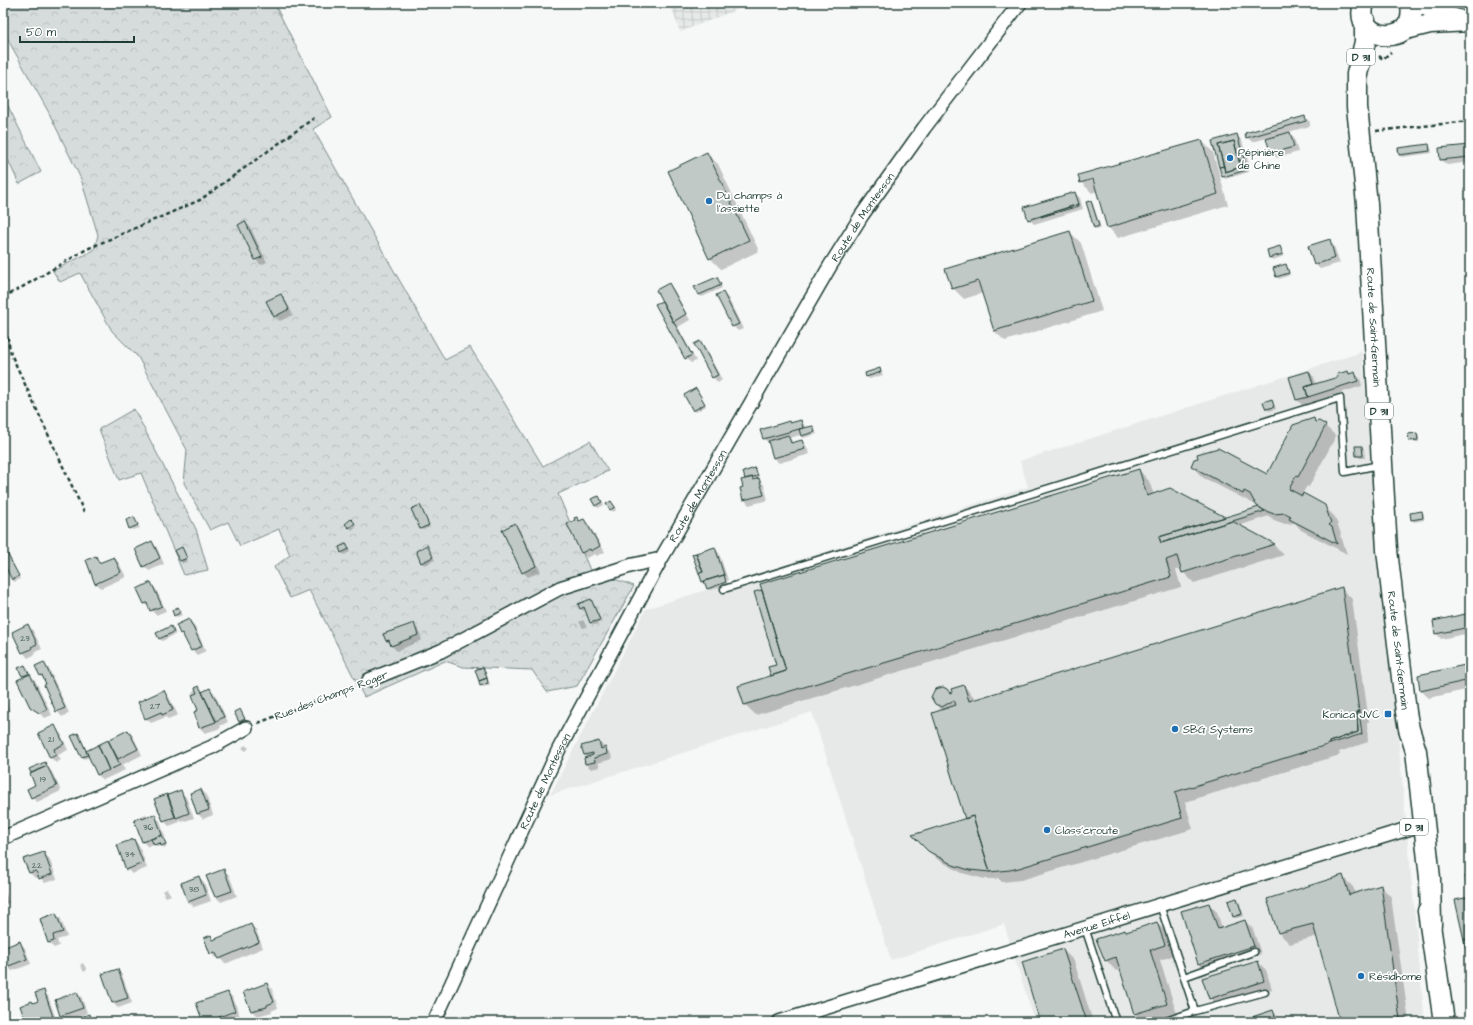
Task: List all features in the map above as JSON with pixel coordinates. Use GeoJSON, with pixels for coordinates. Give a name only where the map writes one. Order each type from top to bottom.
{"type":"FeatureCollection","features":[{"type":"Feature","properties":{"kind":"main road","name":"Route de Saint-Germain"},"geometry":{"type":"LineString","coordinates":[[1357,93],[1361,77],[1380,48],[1398,33],[1410,20],[1412,13],[1410,3]]}},
{"type":"Feature","properties":{"kind":"main road"},"geometry":{"type":"LineString","coordinates":[[1419,3],[1441,14],[1470,22]]}},
{"type":"Feature","properties":{"kind":"main road","name":"Route de Saint-Germain"},"geometry":{"type":"LineString","coordinates":[[1364,9],[1365,42],[1357,74],[1357,93],[1359,132],[1367,204],[1387,550],[1409,729],[1416,751],[1430,878],[1431,925]]}},
{"type":"Feature","properties":{"kind":"main road"},"geometry":{"type":"LineString","coordinates":[[1364,9],[1370,29],[1378,34],[1387,36],[1430,24],[1470,22]]}},
{"type":"Feature","properties":{"kind":"main road","name":"Route de Saint-Germain"},"geometry":{"type":"LineString","coordinates":[[1409,729],[1405,752],[1421,879],[1431,925],[1444,1022]]}},
{"type":"Feature","properties":{"kind":"street","name":"Route de Montesson"},"geometry":{"type":"LineString","coordinates":[[434,1022],[559,749],[661,559],[830,266],[862,215],[924,128],[1020,3]]}},
{"type":"Feature","properties":{"kind":"street","name":"Rue des Champs Roger"},"geometry":{"type":"LineString","coordinates":[[369,680],[441,650],[560,588],[633,565],[661,559]]}},
{"type":"Feature","properties":{"kind":"street"},"geometry":{"type":"LineString","coordinates":[[3,838],[212,747],[246,728]]}},
{"type":"Feature","properties":{"kind":"street","name":"Avenue Eiffel"},"geometry":{"type":"LineString","coordinates":[[779,1022],[1414,827]]}},
{"type":"Feature","properties":{"kind":"lane"},"geometry":{"type":"LineString","coordinates":[[724,590],[1340,398],[1345,472],[1383,464]]}},
{"type":"Feature","properties":{"kind":"lane"},"geometry":{"type":"LineString","coordinates":[[1160,905],[1195,1011]]}},
{"type":"Feature","properties":{"kind":"lane"},"geometry":{"type":"LineString","coordinates":[[1085,928],[1116,1022]]}},
{"type":"Feature","properties":{"kind":"lane"},"geometry":{"type":"LineString","coordinates":[[1184,977],[1254,952]]}},
{"type":"Feature","properties":{"kind":"lane"},"geometry":{"type":"LineString","coordinates":[[1163,1022],[1195,1011],[1266,992]]}},
{"type":"Feature","properties":{"kind":"path"},"geometry":{"type":"LineString","coordinates":[[3,297],[20,289],[87,249],[200,200],[314,118]]}},
{"type":"Feature","properties":{"kind":"path"},"geometry":{"type":"LineString","coordinates":[[1359,132],[1470,121]]}},
{"type":"Feature","properties":{"kind":"path"},"geometry":{"type":"LineString","coordinates":[[3,316],[11,354],[84,512]]}},
{"type":"Feature","properties":{"kind":"path","name":"Rue des Champs Roger"},"geometry":{"type":"LineString","coordinates":[[246,728],[369,680]]}},
{"type":"Feature","properties":{"kind":"shaded area"},"geometry":{"type":"Polygon","coordinates":[[[670,3],[753,3],[680,32],[670,3]]]}},
{"type":"Feature","properties":{"kind":"shaded area"},"geometry":{"type":"Polygon","coordinates":[[[1362,352],[1424,1014],[1398,1022],[1035,1022],[1004,924],[891,960],[812,712],[550,795],[646,609],[1028,487],[1020,461],[1362,352]]]}},
{"type":"Feature","properties":{"kind":"green space"},"geometry":{"type":"Polygon","coordinates":[[[274,3],[332,117],[313,129],[445,360],[470,347],[543,466],[590,441],[608,471],[558,494],[590,570],[634,586],[577,686],[547,692],[532,670],[463,667],[445,661],[364,697],[309,590],[290,598],[274,567],[290,555],[279,529],[240,546],[228,522],[210,530],[184,483],[187,450],[138,357],[112,331],[80,273],[60,282],[53,271],[94,250],[98,235],[81,179],[48,111],[3,31],[3,4],[274,3]]]}},
{"type":"Feature","properties":{"kind":"green space"},"geometry":{"type":"Polygon","coordinates":[[[3,96],[41,172],[19,184],[3,149],[3,96]]]}},
{"type":"Feature","properties":{"kind":"green space"},"geometry":{"type":"Polygon","coordinates":[[[134,409],[196,529],[208,570],[184,575],[141,473],[119,480],[99,429],[134,409]]]}},
{"type":"Feature","properties":{"kind":"building"},"geometry":{"type":"Polygon","coordinates":[[[1305,116],[1306,121],[1246,138],[1245,133],[1305,116]]]}},
{"type":"Feature","properties":{"kind":"building"},"geometry":{"type":"Polygon","coordinates":[[[1290,132],[1294,147],[1271,153],[1266,139],[1290,132]]]}},
{"type":"Feature","properties":{"kind":"building"},"geometry":{"type":"Polygon","coordinates":[[[1237,134],[1244,159],[1239,161],[1234,141],[1218,145],[1224,166],[1219,167],[1212,141],[1237,134]]]}},
{"type":"Feature","properties":{"kind":"building"},"geometry":{"type":"Polygon","coordinates":[[[1202,140],[1218,194],[1107,228],[1093,179],[1080,183],[1078,175],[1202,140]]]}},
{"type":"Feature","properties":{"kind":"building"},"geometry":{"type":"Polygon","coordinates":[[[1234,141],[1241,167],[1225,172],[1218,145],[1234,141]]]}},
{"type":"Feature","properties":{"kind":"building"},"geometry":{"type":"Polygon","coordinates":[[[1429,144],[1430,151],[1399,155],[1398,148],[1429,144]]]}},
{"type":"Feature","properties":{"kind":"building"},"geometry":{"type":"Polygon","coordinates":[[[1470,145],[1470,157],[1440,160],[1439,148],[1470,145]]]}},
{"type":"Feature","properties":{"kind":"building"},"geometry":{"type":"Polygon","coordinates":[[[707,152],[749,240],[709,259],[668,171],[707,152]]]}},
{"type":"Feature","properties":{"kind":"building"},"geometry":{"type":"Polygon","coordinates":[[[1244,159],[1247,170],[1222,177],[1219,167],[1224,166],[1225,172],[1241,167],[1239,161],[1244,159]]]}},
{"type":"Feature","properties":{"kind":"building"},"geometry":{"type":"Polygon","coordinates":[[[1075,192],[1079,204],[1028,220],[1024,207],[1075,192]]]}},
{"type":"Feature","properties":{"kind":"building"},"geometry":{"type":"Polygon","coordinates":[[[1091,201],[1099,226],[1094,228],[1086,202],[1091,201]]]}},
{"type":"Feature","properties":{"kind":"building"},"geometry":{"type":"Polygon","coordinates":[[[1079,204],[1079,206],[1041,217],[1041,216],[1079,204]]]}},
{"type":"Feature","properties":{"kind":"building"},"geometry":{"type":"Polygon","coordinates":[[[245,221],[262,257],[255,260],[238,225],[245,221]]]}},
{"type":"Feature","properties":{"kind":"building"},"geometry":{"type":"Polygon","coordinates":[[[1070,231],[1092,301],[994,331],[978,281],[952,289],[945,269],[1070,231]]]}},
{"type":"Feature","properties":{"kind":"building"},"geometry":{"type":"Polygon","coordinates":[[[1330,239],[1335,258],[1314,265],[1308,246],[1330,239]]]}},
{"type":"Feature","properties":{"kind":"building"},"geometry":{"type":"Polygon","coordinates":[[[1280,246],[1283,254],[1269,258],[1267,250],[1280,246]]]}},
{"type":"Feature","properties":{"kind":"building"},"geometry":{"type":"Polygon","coordinates":[[[1286,264],[1289,273],[1276,277],[1273,268],[1286,264]]]}},
{"type":"Feature","properties":{"kind":"building"},"geometry":{"type":"Polygon","coordinates":[[[717,277],[721,285],[699,295],[694,287],[717,277]]]}},
{"type":"Feature","properties":{"kind":"building"},"geometry":{"type":"Polygon","coordinates":[[[669,283],[686,314],[673,322],[656,290],[669,283]]]}},
{"type":"Feature","properties":{"kind":"building"},"geometry":{"type":"Polygon","coordinates":[[[723,292],[739,324],[732,327],[716,295],[723,292]]]}},
{"type":"Feature","properties":{"kind":"building"},"geometry":{"type":"Polygon","coordinates":[[[281,294],[289,309],[274,317],[266,301],[281,294]]]}},
{"type":"Feature","properties":{"kind":"building"},"geometry":{"type":"Polygon","coordinates":[[[662,301],[692,355],[685,359],[655,304],[662,301]]]}},
{"type":"Feature","properties":{"kind":"building"},"geometry":{"type":"Polygon","coordinates":[[[700,341],[718,375],[712,378],[694,344],[700,341]]]}},
{"type":"Feature","properties":{"kind":"building"},"geometry":{"type":"Polygon","coordinates":[[[880,368],[881,372],[866,377],[865,373],[880,368]]]}},
{"type":"Feature","properties":{"kind":"building"},"geometry":{"type":"Polygon","coordinates":[[[1309,371],[1313,384],[1305,387],[1308,397],[1296,400],[1289,377],[1309,371]]]}},
{"type":"Feature","properties":{"kind":"building"},"geometry":{"type":"Polygon","coordinates":[[[1348,371],[1349,374],[1355,372],[1358,381],[1308,397],[1305,387],[1338,377],[1337,374],[1348,371]]]}},
{"type":"Feature","properties":{"kind":"building"},"geometry":{"type":"Polygon","coordinates":[[[696,388],[705,404],[693,411],[684,395],[696,388]]]}},
{"type":"Feature","properties":{"kind":"building"},"geometry":{"type":"Polygon","coordinates":[[[1272,399],[1274,407],[1266,409],[1263,402],[1272,399]]]}},
{"type":"Feature","properties":{"kind":"building"},"geometry":{"type":"Polygon","coordinates":[[[1314,418],[1315,422],[1319,421],[1326,425],[1298,477],[1296,476],[1289,489],[1302,496],[1303,493],[1325,505],[1331,523],[1329,525],[1332,527],[1337,544],[1289,519],[1291,516],[1285,513],[1274,514],[1263,510],[1256,505],[1250,494],[1244,491],[1243,494],[1191,466],[1194,459],[1198,458],[1197,454],[1218,448],[1267,474],[1293,425],[1314,418]]]}},
{"type":"Feature","properties":{"kind":"building"},"geometry":{"type":"Polygon","coordinates":[[[801,420],[803,428],[763,439],[760,430],[789,421],[790,423],[801,420]]]}},
{"type":"Feature","properties":{"kind":"building"},"geometry":{"type":"Polygon","coordinates":[[[813,426],[815,432],[801,436],[799,429],[813,426]]]}},
{"type":"Feature","properties":{"kind":"building"},"geometry":{"type":"Polygon","coordinates":[[[1417,433],[1418,440],[1409,441],[1408,434],[1417,433]]]}},
{"type":"Feature","properties":{"kind":"building"},"geometry":{"type":"Polygon","coordinates":[[[788,435],[791,443],[802,440],[805,449],[773,458],[768,441],[788,435]]]}},
{"type":"Feature","properties":{"kind":"building"},"geometry":{"type":"Polygon","coordinates":[[[1355,446],[1362,446],[1363,456],[1356,456],[1355,446]]]}},
{"type":"Feature","properties":{"kind":"building"},"geometry":{"type":"Polygon","coordinates":[[[755,468],[758,476],[745,479],[743,472],[755,468]]]}},
{"type":"Feature","properties":{"kind":"building"},"geometry":{"type":"Polygon","coordinates":[[[1139,469],[1147,496],[1170,488],[1225,517],[1159,537],[1161,543],[1232,521],[1275,544],[1182,573],[1177,556],[1166,560],[1171,577],[744,705],[738,686],[786,671],[760,584],[1139,469]]]}},
{"type":"Feature","properties":{"kind":"building"},"geometry":{"type":"Polygon","coordinates":[[[752,477],[753,480],[759,478],[764,495],[743,500],[740,488],[743,487],[741,480],[752,477]]]}},
{"type":"Feature","properties":{"kind":"building"},"geometry":{"type":"Polygon","coordinates":[[[599,496],[602,502],[595,506],[591,499],[599,496]]]}},
{"type":"Feature","properties":{"kind":"building"},"geometry":{"type":"Polygon","coordinates":[[[611,501],[615,507],[610,510],[606,504],[611,501]]]}},
{"type":"Feature","properties":{"kind":"building"},"geometry":{"type":"Polygon","coordinates":[[[420,505],[429,525],[420,529],[411,509],[420,505]]]}},
{"type":"Feature","properties":{"kind":"building"},"geometry":{"type":"Polygon","coordinates":[[[1259,507],[1265,511],[1161,543],[1159,537],[1259,507]]]}},
{"type":"Feature","properties":{"kind":"building"},"geometry":{"type":"Polygon","coordinates":[[[1422,511],[1423,518],[1411,520],[1410,513],[1422,511]]]}},
{"type":"Feature","properties":{"kind":"building"},"geometry":{"type":"Polygon","coordinates":[[[134,517],[138,525],[129,529],[126,520],[134,517]]]}},
{"type":"Feature","properties":{"kind":"building"},"geometry":{"type":"Polygon","coordinates":[[[577,517],[579,521],[584,519],[600,546],[591,551],[590,549],[581,553],[567,524],[575,520],[574,518],[577,517]]]}},
{"type":"Feature","properties":{"kind":"building"},"geometry":{"type":"Polygon","coordinates":[[[351,519],[355,523],[349,528],[345,524],[351,519]]]}},
{"type":"Feature","properties":{"kind":"building"},"geometry":{"type":"Polygon","coordinates":[[[515,523],[536,566],[522,573],[502,530],[515,523]]]}},
{"type":"Feature","properties":{"kind":"building"},"geometry":{"type":"Polygon","coordinates":[[[152,541],[160,558],[143,567],[135,549],[152,541]]]}},
{"type":"Feature","properties":{"kind":"building"},"geometry":{"type":"Polygon","coordinates":[[[346,544],[349,549],[341,553],[339,547],[346,544]]]}},
{"type":"Feature","properties":{"kind":"building"},"geometry":{"type":"Polygon","coordinates":[[[427,545],[433,557],[421,563],[416,551],[427,545]]]}},
{"type":"Feature","properties":{"kind":"building"},"geometry":{"type":"Polygon","coordinates":[[[182,547],[187,558],[180,561],[174,551],[182,547]]]}},
{"type":"Feature","properties":{"kind":"building"},"geometry":{"type":"Polygon","coordinates":[[[715,547],[724,575],[702,582],[699,573],[703,572],[696,553],[715,547]]]}},
{"type":"Feature","properties":{"kind":"building"},"geometry":{"type":"Polygon","coordinates":[[[7,553],[19,576],[12,580],[3,562],[3,555],[7,553]]]}},
{"type":"Feature","properties":{"kind":"building"},"geometry":{"type":"Polygon","coordinates":[[[696,553],[703,572],[699,573],[692,554],[696,553]]]}},
{"type":"Feature","properties":{"kind":"building"},"geometry":{"type":"Polygon","coordinates":[[[96,556],[99,563],[114,557],[121,572],[95,584],[86,560],[96,556]]]}},
{"type":"Feature","properties":{"kind":"building"},"geometry":{"type":"Polygon","coordinates":[[[724,575],[726,582],[707,589],[704,581],[724,575]]]}},
{"type":"Feature","properties":{"kind":"building"},"geometry":{"type":"Polygon","coordinates":[[[151,582],[162,606],[150,611],[147,603],[144,604],[137,589],[151,582]]]}},
{"type":"Feature","properties":{"kind":"building"},"geometry":{"type":"Polygon","coordinates":[[[1342,587],[1359,712],[1357,712],[1358,732],[1329,742],[1330,744],[1175,792],[1182,818],[1019,868],[990,872],[973,816],[965,819],[932,713],[956,705],[954,700],[942,707],[935,704],[931,697],[935,689],[943,687],[950,693],[952,692],[951,689],[964,685],[969,701],[1342,587]]]}},
{"type":"Feature","properties":{"kind":"building"},"geometry":{"type":"Polygon","coordinates":[[[762,590],[786,671],[771,676],[768,667],[776,665],[754,592],[762,590]]]}},
{"type":"Feature","properties":{"kind":"building"},"geometry":{"type":"Polygon","coordinates":[[[591,599],[600,620],[590,623],[584,607],[580,609],[578,604],[591,599]]]}},
{"type":"Feature","properties":{"kind":"building"},"geometry":{"type":"Polygon","coordinates":[[[178,607],[181,612],[174,616],[172,610],[178,607]]]}},
{"type":"Feature","properties":{"kind":"building"},"geometry":{"type":"Polygon","coordinates":[[[1470,613],[1470,627],[1435,634],[1433,621],[1470,613]]]}},
{"type":"Feature","properties":{"kind":"building"},"geometry":{"type":"Polygon","coordinates":[[[189,619],[202,646],[191,651],[176,625],[189,619]]]}},
{"type":"Feature","properties":{"kind":"building"},"geometry":{"type":"Polygon","coordinates":[[[414,623],[418,635],[391,646],[389,640],[386,641],[383,634],[414,623]]]}},
{"type":"Feature","properties":{"kind":"building"},"geometry":{"type":"Polygon","coordinates":[[[28,624],[37,644],[31,647],[32,649],[22,653],[12,632],[28,624]]]}},
{"type":"Feature","properties":{"kind":"building"},"geometry":{"type":"Polygon","coordinates":[[[171,626],[174,632],[159,639],[156,633],[171,626]]]}},
{"type":"Feature","properties":{"kind":"building"},"geometry":{"type":"Polygon","coordinates":[[[44,662],[65,708],[56,712],[44,685],[46,684],[42,675],[40,676],[35,666],[44,662]]]}},
{"type":"Feature","properties":{"kind":"building"},"geometry":{"type":"Polygon","coordinates":[[[1470,664],[1470,680],[1420,691],[1418,675],[1470,664]]]}},
{"type":"Feature","properties":{"kind":"building"},"geometry":{"type":"Polygon","coordinates":[[[25,665],[29,674],[22,676],[18,668],[25,665]]]}},
{"type":"Feature","properties":{"kind":"building"},"geometry":{"type":"Polygon","coordinates":[[[483,667],[487,678],[479,681],[475,670],[483,667]]]}},
{"type":"Feature","properties":{"kind":"building"},"geometry":{"type":"Polygon","coordinates":[[[30,674],[47,709],[39,713],[30,707],[17,680],[30,674]]]}},
{"type":"Feature","properties":{"kind":"building"},"geometry":{"type":"Polygon","coordinates":[[[487,678],[488,683],[480,686],[479,681],[487,678]]]}},
{"type":"Feature","properties":{"kind":"building"},"geometry":{"type":"Polygon","coordinates":[[[199,686],[216,722],[199,728],[194,712],[198,710],[192,695],[197,693],[195,688],[199,686]]]}},
{"type":"Feature","properties":{"kind":"building"},"geometry":{"type":"Polygon","coordinates":[[[210,688],[224,717],[216,721],[202,692],[210,688]]]}},
{"type":"Feature","properties":{"kind":"building"},"geometry":{"type":"Polygon","coordinates":[[[164,690],[173,710],[162,715],[161,712],[145,719],[138,702],[164,690]]]}},
{"type":"Feature","properties":{"kind":"building"},"geometry":{"type":"Polygon","coordinates":[[[240,709],[245,719],[239,722],[234,712],[240,709]]]}},
{"type":"Feature","properties":{"kind":"building"},"geometry":{"type":"Polygon","coordinates":[[[1357,712],[1359,712],[1362,734],[1330,744],[1329,742],[1358,732],[1357,712]]]}},
{"type":"Feature","properties":{"kind":"building"},"geometry":{"type":"Polygon","coordinates":[[[55,725],[64,744],[54,749],[56,755],[50,758],[38,733],[55,725]]]}},
{"type":"Feature","properties":{"kind":"building"},"geometry":{"type":"Polygon","coordinates":[[[128,730],[138,749],[118,759],[108,740],[128,730]]]}},
{"type":"Feature","properties":{"kind":"building"},"geometry":{"type":"Polygon","coordinates":[[[78,733],[88,755],[81,757],[71,736],[78,733]]]}},
{"type":"Feature","properties":{"kind":"building"},"geometry":{"type":"Polygon","coordinates":[[[108,740],[120,765],[109,770],[98,745],[108,740]]]}},
{"type":"Feature","properties":{"kind":"building"},"geometry":{"type":"Polygon","coordinates":[[[599,741],[601,749],[606,747],[607,754],[594,758],[595,762],[585,764],[584,758],[593,755],[593,753],[584,755],[581,746],[599,741]]]}},
{"type":"Feature","properties":{"kind":"building"},"geometry":{"type":"Polygon","coordinates":[[[98,745],[109,770],[97,775],[86,751],[98,745]]]}},
{"type":"Feature","properties":{"kind":"building"},"geometry":{"type":"Polygon","coordinates":[[[45,762],[47,766],[31,773],[29,769],[45,762]]]}},
{"type":"Feature","properties":{"kind":"building"},"geometry":{"type":"Polygon","coordinates":[[[47,766],[57,786],[31,798],[27,789],[35,785],[30,774],[47,766]]]}},
{"type":"Feature","properties":{"kind":"building"},"geometry":{"type":"Polygon","coordinates":[[[201,789],[209,810],[197,814],[190,793],[201,789]]]}},
{"type":"Feature","properties":{"kind":"building"},"geometry":{"type":"Polygon","coordinates":[[[181,790],[189,813],[176,818],[168,795],[181,790]]]}},
{"type":"Feature","properties":{"kind":"building"},"geometry":{"type":"Polygon","coordinates":[[[167,794],[175,817],[163,821],[154,799],[167,794]]]}},
{"type":"Feature","properties":{"kind":"building"},"geometry":{"type":"Polygon","coordinates":[[[155,814],[162,835],[142,842],[134,820],[141,817],[142,819],[155,814]]]}},
{"type":"Feature","properties":{"kind":"building"},"geometry":{"type":"Polygon","coordinates":[[[973,816],[990,872],[969,870],[953,865],[928,851],[912,835],[973,816]]]}},
{"type":"Feature","properties":{"kind":"building"},"geometry":{"type":"Polygon","coordinates":[[[162,835],[166,844],[161,846],[160,843],[154,845],[151,839],[162,835]]]}},
{"type":"Feature","properties":{"kind":"building"},"geometry":{"type":"Polygon","coordinates":[[[134,839],[143,863],[126,870],[117,845],[134,839]]]}},
{"type":"Feature","properties":{"kind":"building"},"geometry":{"type":"Polygon","coordinates":[[[44,852],[52,874],[39,879],[36,871],[29,873],[23,859],[44,852]]]}},
{"type":"Feature","properties":{"kind":"building"},"geometry":{"type":"Polygon","coordinates":[[[224,869],[232,891],[215,897],[206,876],[224,869]]]}},
{"type":"Feature","properties":{"kind":"building","name":"Résidhome"},"geometry":{"type":"Polygon","coordinates":[[[1343,875],[1349,895],[1381,885],[1400,1020],[1392,1022],[1340,1022],[1313,924],[1278,933],[1267,899],[1343,875]]]}},
{"type":"Feature","properties":{"kind":"building"},"geometry":{"type":"Polygon","coordinates":[[[1470,875],[1470,938],[1464,940],[1455,900],[1469,897],[1465,876],[1470,875]]]}},
{"type":"Feature","properties":{"kind":"building"},"geometry":{"type":"Polygon","coordinates":[[[199,876],[206,895],[188,902],[181,883],[199,876]]]}},
{"type":"Feature","properties":{"kind":"building"},"geometry":{"type":"Polygon","coordinates":[[[1237,898],[1242,914],[1233,917],[1228,901],[1237,898]]]}},
{"type":"Feature","properties":{"kind":"building"},"geometry":{"type":"Polygon","coordinates":[[[1209,903],[1218,929],[1245,920],[1254,946],[1198,964],[1181,911],[1209,903]]]}},
{"type":"Feature","properties":{"kind":"building"},"geometry":{"type":"Polygon","coordinates":[[[56,913],[63,932],[53,935],[54,941],[48,943],[40,919],[56,913]]]}},
{"type":"Feature","properties":{"kind":"building"},"geometry":{"type":"Polygon","coordinates":[[[1157,922],[1165,945],[1150,950],[1167,1004],[1134,1014],[1116,957],[1105,961],[1096,939],[1125,930],[1126,932],[1157,922]]]}},
{"type":"Feature","properties":{"kind":"building"},"geometry":{"type":"Polygon","coordinates":[[[251,924],[259,942],[219,959],[215,952],[210,954],[204,938],[211,935],[213,940],[251,924]]]}},
{"type":"Feature","properties":{"kind":"building"},"geometry":{"type":"Polygon","coordinates":[[[1470,938],[1470,964],[1469,964],[1464,940],[1470,938]]]}},
{"type":"Feature","properties":{"kind":"building"},"geometry":{"type":"Polygon","coordinates":[[[20,941],[27,959],[6,967],[3,959],[3,948],[20,941]]]}},
{"type":"Feature","properties":{"kind":"building"},"geometry":{"type":"Polygon","coordinates":[[[1063,949],[1087,1022],[1040,1022],[1022,962],[1063,949]]]}},
{"type":"Feature","properties":{"kind":"building"},"geometry":{"type":"Polygon","coordinates":[[[1258,961],[1264,981],[1209,999],[1202,978],[1258,961]]]}},
{"type":"Feature","properties":{"kind":"building"},"geometry":{"type":"Polygon","coordinates":[[[118,969],[128,998],[112,1003],[102,974],[118,969]]]}},
{"type":"Feature","properties":{"kind":"building"},"geometry":{"type":"Polygon","coordinates":[[[1466,975],[1470,975],[1470,984],[1464,983],[1466,975]]]}},
{"type":"Feature","properties":{"kind":"building"},"geometry":{"type":"Polygon","coordinates":[[[267,983],[274,1002],[267,1005],[267,1007],[251,1011],[243,992],[267,983]]]}},
{"type":"Feature","properties":{"kind":"building"},"geometry":{"type":"Polygon","coordinates":[[[44,990],[53,1017],[38,1022],[26,1022],[20,1006],[32,1001],[33,1003],[38,1001],[35,993],[44,990]]]}},
{"type":"Feature","properties":{"kind":"building"},"geometry":{"type":"Polygon","coordinates":[[[77,992],[83,1008],[60,1016],[55,1000],[77,992]]]}},
{"type":"Feature","properties":{"kind":"building"},"geometry":{"type":"Polygon","coordinates":[[[228,992],[235,1011],[219,1017],[220,1019],[212,1022],[211,1020],[203,1022],[196,1003],[228,992]]]}},
{"type":"Feature","properties":{"kind":"building"},"geometry":{"type":"Polygon","coordinates":[[[1273,1010],[1277,1022],[1237,1022],[1273,1010]]]}},
{"type":"Feature","properties":{"kind":"building"},"geometry":{"type":"Polygon","coordinates":[[[89,1014],[92,1022],[73,1022],[73,1020],[89,1014]]]}},
{"type":"Feature","properties":{"kind":"place","name":"Pépinière de Chine"},"geometry":{"type":"Point","coordinates":[1230,158]}},
{"type":"Feature","properties":{"kind":"place","name":"Du champs à l'assiette"},"geometry":{"type":"Point","coordinates":[709,201]}},
{"type":"Feature","properties":{"kind":"place","name":"Konica JVC"},"geometry":{"type":"Point","coordinates":[1388,714]}},
{"type":"Feature","properties":{"kind":"place","name":"SBG Systems"},"geometry":{"type":"Point","coordinates":[1175,729]}},
{"type":"Feature","properties":{"kind":"place","name":"Class'croute"},"geometry":{"type":"Point","coordinates":[1047,830]}},
{"type":"Feature","properties":{"kind":"place","name":"Résidhome"},"geometry":{"type":"Point","coordinates":[1361,976]}}]}
